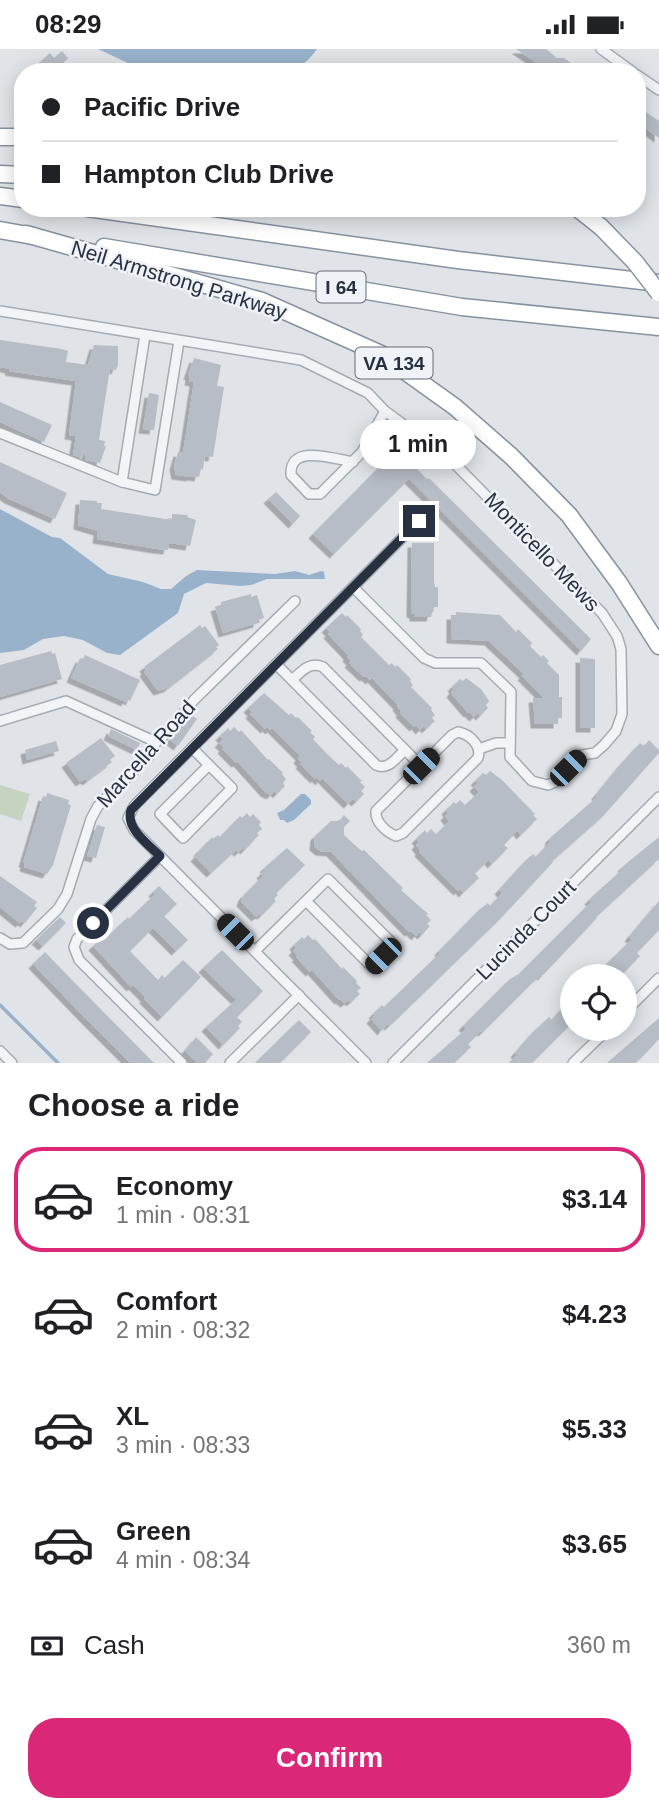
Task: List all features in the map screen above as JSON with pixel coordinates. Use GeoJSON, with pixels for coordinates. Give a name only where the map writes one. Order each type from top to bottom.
{"type":"FeatureCollection","features":[{"type":"Feature","properties":{"kind":"highway","name":"I 64"},"geometry":{"type":"LineString","coordinates":[[151,217],[458,260],[659,283]]}},
{"type":"Feature","properties":{"kind":"highway"},"geometry":{"type":"LineString","coordinates":[[588,217],[635,263],[659,293]]}},
{"type":"Feature","properties":{"kind":"highway","name":"I 64"},"geometry":{"type":"LineString","coordinates":[[0,230],[462,307],[659,327]]}},
{"type":"Feature","properties":{"kind":"highway","name":"Neil Armstrong Parkway"},"geometry":{"type":"LineString","coordinates":[[26,234],[262,301],[381,354],[454,407],[511,456],[569,515],[619,583],[659,646]]}},
{"type":"Feature","properties":{"kind":"street"},"geometry":{"type":"LineString","coordinates":[[601,49],[621,63]]}},
{"type":"Feature","properties":{"kind":"street","name":"Monticello Mews"},"geometry":{"type":"LineString","coordinates":[[0,311],[301,361],[368,393],[385,411],[448,457],[569,578],[611,625],[621,649],[622,714],[616,731],[597,752],[582,755],[555,782],[543,785],[532,781],[512,762],[509,755],[510,743]]}},
{"type":"Feature","properties":{"kind":"street"},"geometry":{"type":"LineString","coordinates":[[122,482],[145,335]]}},
{"type":"Feature","properties":{"kind":"street"},"geometry":{"type":"LineString","coordinates":[[0,433],[122,482],[155,489],[180,341]]}},
{"type":"Feature","properties":{"kind":"street"},"geometry":{"type":"LineString","coordinates":[[353,462],[308,454],[293,464],[291,475],[304,490],[315,496],[320,494],[353,462],[362,452],[385,411]]}},
{"type":"Feature","properties":{"kind":"street"},"geometry":{"type":"LineString","coordinates":[[366,1063],[134,829],[129,822],[129,814],[419,521]]}},
{"type":"Feature","properties":{"kind":"street"},"geometry":{"type":"LineString","coordinates":[[353,587],[428,660],[438,663],[479,662],[501,681],[511,695],[510,743],[493,743],[480,749]]}},
{"type":"Feature","properties":{"kind":"street","name":"Marcella Road"},"geometry":{"type":"LineString","coordinates":[[0,938],[10,944],[23,943],[58,909],[67,894],[94,811],[150,755],[156,742],[194,700],[295,601]]}},
{"type":"Feature","properties":{"kind":"street"},"geometry":{"type":"LineString","coordinates":[[276,664],[376,765],[388,766],[405,750]]}},
{"type":"Feature","properties":{"kind":"street"},"geometry":{"type":"LineString","coordinates":[[292,680],[306,668],[317,665],[323,667],[421,766]]}},
{"type":"Feature","properties":{"kind":"street"},"geometry":{"type":"LineString","coordinates":[[0,720],[66,701],[156,742]]}},
{"type":"Feature","properties":{"kind":"street"},"geometry":{"type":"LineString","coordinates":[[454,733],[465,734],[480,749],[477,759],[402,833],[393,835],[377,821],[376,811],[454,733]]}},
{"type":"Feature","properties":{"kind":"street"},"geometry":{"type":"LineString","coordinates":[[192,748],[209,765],[232,788],[183,838],[160,814],[209,765]]}},
{"type":"Feature","properties":{"kind":"street","name":"Lucinda Court"},"geometry":{"type":"LineString","coordinates":[[393,1063],[659,797]]}},
{"type":"Feature","properties":{"kind":"street"},"geometry":{"type":"LineString","coordinates":[[160,856],[77,939],[74,947],[79,960],[182,1063]]}},
{"type":"Feature","properties":{"kind":"street"},"geometry":{"type":"LineString","coordinates":[[255,951],[328,879],[394,945],[372,967],[306,901]]}},
{"type":"Feature","properties":{"kind":"street"},"geometry":{"type":"LineString","coordinates":[[637,1000],[659,978]]}},
{"type":"Feature","properties":{"kind":"street"},"geometry":{"type":"LineString","coordinates":[[230,1063],[299,995]]}},
{"type":"Feature","properties":{"kind":"street"},"geometry":{"type":"LineString","coordinates":[[573,1063],[596,1041]]}},
{"type":"Feature","properties":{"kind":"street"},"geometry":{"type":"LineString","coordinates":[[0,1052],[12,1063]]}},
{"type":"Feature","properties":{"kind":"green space"},"geometry":{"type":"Polygon","coordinates":[[[0,785],[30,794],[21,821],[0,814],[0,785]]]}},
{"type":"Feature","properties":{"kind":"water"},"geometry":{"type":"Polygon","coordinates":[[[98,49],[317,49],[303,63],[128,63],[98,49]]]}},
{"type":"Feature","properties":{"kind":"water"},"geometry":{"type":"Polygon","coordinates":[[[0,509],[52,537],[60,538],[108,574],[161,589],[171,589],[197,570],[275,574],[295,571],[309,575],[321,571],[324,572],[325,579],[267,579],[240,586],[206,583],[184,594],[178,613],[120,655],[107,653],[83,640],[64,636],[43,639],[24,650],[0,653],[0,509]]]}},
{"type":"Feature","properties":{"kind":"water"},"geometry":{"type":"Polygon","coordinates":[[[301,794],[311,800],[311,804],[294,820],[287,823],[280,820],[277,813],[301,794]]]}},
{"type":"Feature","properties":{"kind":"building"},"geometry":{"type":"Polygon","coordinates":[[[516,49],[546,49],[557,58],[564,58],[571,63],[537,63],[516,49]]]}},
{"type":"Feature","properties":{"kind":"building"},"geometry":{"type":"Polygon","coordinates":[[[62,51],[68,58],[63,63],[39,63],[50,53],[54,58],[62,51]]]}},
{"type":"Feature","properties":{"kind":"building"},"geometry":{"type":"Polygon","coordinates":[[[646,112],[659,121],[659,138],[646,129],[646,112]]]}},
{"type":"Feature","properties":{"kind":"building"},"geometry":{"type":"Polygon","coordinates":[[[0,340],[62,349],[68,351],[66,362],[88,365],[94,345],[118,346],[118,365],[116,370],[110,369],[105,400],[99,440],[105,441],[106,446],[100,463],[85,460],[86,450],[82,458],[73,455],[76,436],[69,435],[76,381],[14,372],[0,367],[0,340]]]}},
{"type":"Feature","properties":{"kind":"building"},"geometry":{"type":"Polygon","coordinates":[[[194,358],[221,365],[217,386],[224,387],[213,457],[205,456],[199,477],[176,475],[174,466],[178,452],[183,453],[194,382],[189,381],[188,375],[194,358]]]}},
{"type":"Feature","properties":{"kind":"building"},"geometry":{"type":"Polygon","coordinates":[[[149,393],[159,395],[154,430],[143,429],[149,393]]]}},
{"type":"Feature","properties":{"kind":"building"},"geometry":{"type":"Polygon","coordinates":[[[0,402],[52,425],[44,442],[0,422],[0,402]]]}},
{"type":"Feature","properties":{"kind":"building"},"geometry":{"type":"Polygon","coordinates":[[[397,449],[591,639],[581,651],[409,479],[334,554],[313,534],[397,449]]]}},
{"type":"Feature","properties":{"kind":"building"},"geometry":{"type":"Polygon","coordinates":[[[0,462],[67,493],[55,519],[9,499],[0,492],[0,462]]]}},
{"type":"Feature","properties":{"kind":"building"},"geometry":{"type":"Polygon","coordinates":[[[276,492],[300,516],[293,524],[268,499],[276,492]]]}},
{"type":"Feature","properties":{"kind":"building"},"geometry":{"type":"Polygon","coordinates":[[[80,500],[102,503],[101,509],[172,520],[172,514],[188,515],[187,517],[196,520],[190,546],[169,543],[168,550],[97,539],[98,531],[78,525],[80,500]]]}},
{"type":"Feature","properties":{"kind":"building"},"geometry":{"type":"Polygon","coordinates":[[[412,543],[434,543],[434,581],[435,587],[438,587],[438,607],[434,607],[431,617],[414,617],[411,613],[412,543]]]}},
{"type":"Feature","properties":{"kind":"building"},"geometry":{"type":"Polygon","coordinates":[[[251,594],[251,597],[257,595],[264,618],[258,620],[258,623],[223,633],[215,607],[221,605],[221,602],[251,594]]]}},
{"type":"Feature","properties":{"kind":"building"},"geometry":{"type":"Polygon","coordinates":[[[456,612],[500,615],[516,632],[518,629],[532,643],[530,646],[541,657],[543,655],[549,661],[547,663],[559,675],[562,718],[558,718],[558,724],[535,724],[533,698],[544,698],[522,676],[524,674],[489,641],[451,639],[451,615],[456,615],[456,612]]]}},
{"type":"Feature","properties":{"kind":"building"},"geometry":{"type":"Polygon","coordinates":[[[342,613],[361,629],[361,637],[389,665],[397,665],[411,679],[411,687],[432,708],[435,715],[432,718],[435,721],[426,729],[424,726],[420,730],[416,725],[414,727],[400,713],[398,705],[372,678],[370,680],[364,677],[349,663],[351,661],[348,655],[328,634],[330,632],[326,628],[342,613]]]}},
{"type":"Feature","properties":{"kind":"building"},"geometry":{"type":"Polygon","coordinates":[[[200,625],[202,628],[205,626],[219,645],[216,647],[218,649],[168,688],[158,691],[144,672],[144,667],[200,625]]]}},
{"type":"Feature","properties":{"kind":"building"},"geometry":{"type":"Polygon","coordinates":[[[51,651],[52,654],[55,653],[62,679],[0,697],[0,665],[51,651]]]}},
{"type":"Feature","properties":{"kind":"building"},"geometry":{"type":"Polygon","coordinates":[[[85,655],[140,680],[130,701],[127,699],[126,702],[71,678],[80,658],[83,659],[85,655]]]}},
{"type":"Feature","properties":{"kind":"building"},"geometry":{"type":"Polygon","coordinates":[[[580,658],[595,659],[595,728],[580,728],[580,658]]]}},
{"type":"Feature","properties":{"kind":"building"},"geometry":{"type":"Polygon","coordinates":[[[466,678],[481,689],[489,701],[486,705],[488,708],[480,716],[478,713],[474,717],[468,713],[451,693],[454,689],[452,687],[460,679],[463,681],[466,678]]]}},
{"type":"Feature","properties":{"kind":"building"},"geometry":{"type":"Polygon","coordinates":[[[264,693],[289,715],[291,713],[298,717],[312,731],[310,732],[315,737],[313,739],[327,754],[339,765],[341,763],[346,768],[347,766],[362,781],[360,782],[365,787],[361,791],[364,794],[356,802],[353,799],[348,804],[322,778],[320,781],[316,777],[315,779],[300,764],[300,756],[272,728],[265,729],[250,714],[252,712],[248,708],[264,693]]]}},
{"type":"Feature","properties":{"kind":"building"},"geometry":{"type":"Polygon","coordinates":[[[191,715],[197,719],[178,746],[170,740],[191,715]]]}},
{"type":"Feature","properties":{"kind":"building"},"geometry":{"type":"Polygon","coordinates":[[[234,727],[239,732],[241,730],[283,773],[285,786],[277,794],[275,791],[271,795],[265,792],[238,762],[222,749],[224,747],[219,743],[223,739],[220,736],[228,728],[230,731],[234,727]]]}},
{"type":"Feature","properties":{"kind":"building"},"geometry":{"type":"Polygon","coordinates":[[[111,729],[140,743],[137,750],[108,736],[111,729]]]}},
{"type":"Feature","properties":{"kind":"building"},"geometry":{"type":"Polygon","coordinates":[[[101,738],[115,756],[110,760],[112,762],[87,781],[85,779],[80,782],[66,763],[101,738]]]}},
{"type":"Feature","properties":{"kind":"building"},"geometry":{"type":"Polygon","coordinates":[[[649,740],[659,753],[603,816],[552,861],[500,919],[382,1031],[371,1019],[375,1015],[373,1014],[382,1005],[384,1007],[440,953],[480,909],[488,903],[490,906],[502,893],[499,890],[526,860],[533,854],[536,857],[549,843],[550,838],[597,797],[640,743],[644,746],[649,740]]]}},
{"type":"Feature","properties":{"kind":"building"},"geometry":{"type":"Polygon","coordinates":[[[56,741],[59,751],[27,760],[25,750],[56,741]]]}},
{"type":"Feature","properties":{"kind":"building"},"geometry":{"type":"Polygon","coordinates":[[[490,771],[502,780],[537,819],[521,835],[516,832],[504,845],[508,848],[492,864],[489,860],[475,873],[479,878],[463,893],[419,852],[416,845],[419,842],[416,839],[425,830],[427,833],[431,829],[438,833],[449,821],[445,816],[448,813],[446,810],[460,800],[465,805],[479,792],[474,787],[478,783],[475,781],[483,773],[486,775],[490,771]]]}},
{"type":"Feature","properties":{"kind":"building"},"geometry":{"type":"Polygon","coordinates":[[[47,793],[69,800],[68,804],[71,805],[53,865],[47,874],[24,867],[23,863],[43,796],[46,797],[47,793]]]}},
{"type":"Feature","properties":{"kind":"building"},"geometry":{"type":"Polygon","coordinates":[[[247,813],[250,817],[253,814],[261,822],[259,825],[262,829],[257,833],[259,835],[245,850],[236,850],[211,873],[195,857],[198,852],[212,837],[220,837],[240,816],[242,818],[247,813]]]}},
{"type":"Feature","properties":{"kind":"building"},"geometry":{"type":"Polygon","coordinates":[[[344,815],[350,821],[344,827],[344,835],[364,850],[403,888],[401,890],[428,914],[426,915],[431,920],[427,924],[430,926],[422,935],[419,932],[416,936],[409,932],[331,852],[320,851],[314,846],[315,836],[331,821],[339,821],[344,815]]]}},
{"type":"Feature","properties":{"kind":"building"},"geometry":{"type":"Polygon","coordinates":[[[97,825],[105,827],[96,858],[87,856],[97,825]]]}},
{"type":"Feature","properties":{"kind":"building"},"geometry":{"type":"Polygon","coordinates":[[[659,837],[659,859],[596,917],[542,976],[468,1044],[471,1047],[454,1063],[427,1063],[466,1029],[463,1026],[591,902],[589,900],[623,869],[622,867],[659,837]]]}},
{"type":"Feature","properties":{"kind":"building"},"geometry":{"type":"Polygon","coordinates":[[[287,848],[305,865],[276,893],[276,901],[262,915],[256,917],[241,902],[243,896],[263,876],[261,874],[266,869],[264,868],[287,848]]]}},
{"type":"Feature","properties":{"kind":"building"},"geometry":{"type":"Polygon","coordinates":[[[0,876],[37,902],[34,906],[37,908],[25,923],[20,923],[0,907],[0,876]]]}},
{"type":"Feature","properties":{"kind":"building"},"geometry":{"type":"Polygon","coordinates":[[[159,886],[177,904],[164,916],[188,940],[176,951],[153,928],[130,951],[158,980],[162,975],[165,978],[183,960],[201,977],[162,1017],[93,946],[128,917],[129,919],[155,894],[153,892],[159,886]]]}},
{"type":"Feature","properties":{"kind":"building"},"geometry":{"type":"Polygon","coordinates":[[[659,901],[659,930],[637,953],[640,956],[632,964],[606,964],[632,939],[629,937],[659,901]]]}},
{"type":"Feature","properties":{"kind":"building"},"geometry":{"type":"Polygon","coordinates":[[[60,917],[66,923],[43,946],[36,940],[60,917]]]}},
{"type":"Feature","properties":{"kind":"building"},"geometry":{"type":"Polygon","coordinates":[[[308,935],[357,981],[361,988],[357,991],[360,994],[351,1002],[339,1000],[312,970],[310,972],[296,957],[298,956],[293,951],[296,948],[294,945],[308,935]]]}},
{"type":"Feature","properties":{"kind":"building"},"geometry":{"type":"Polygon","coordinates":[[[222,950],[263,991],[237,1017],[242,1022],[238,1026],[240,1028],[223,1045],[206,1027],[236,1000],[203,968],[222,950]]]}},
{"type":"Feature","properties":{"kind":"building"},"geometry":{"type":"Polygon","coordinates":[[[45,952],[154,1063],[130,1063],[86,1019],[33,964],[45,952]]]}},
{"type":"Feature","properties":{"kind":"building"},"geometry":{"type":"Polygon","coordinates":[[[560,1011],[560,1035],[535,1060],[530,1063],[509,1063],[533,1032],[549,1017],[552,1020],[560,1011]]]}},
{"type":"Feature","properties":{"kind":"building"},"geometry":{"type":"Polygon","coordinates":[[[659,1018],[659,1039],[635,1063],[607,1063],[632,1041],[637,1041],[637,1037],[659,1018]]]}},
{"type":"Feature","properties":{"kind":"building"},"geometry":{"type":"Polygon","coordinates":[[[299,1020],[311,1032],[280,1063],[255,1063],[299,1020]]]}},
{"type":"Feature","properties":{"kind":"building"},"geometry":{"type":"Polygon","coordinates":[[[196,1037],[213,1054],[205,1063],[197,1063],[185,1051],[196,1037]]]}},
{"type":"Feature","properties":{"kind":"waterway"},"geometry":{"type":"LineString","coordinates":[[0,1005],[58,1063]]}},
{"type":"Feature","properties":{"kind":"route"},"geometry":{"type":"LineString","coordinates":[[93,923],[160,856],[131,825],[128,818],[131,810],[419,521]]}}]}
